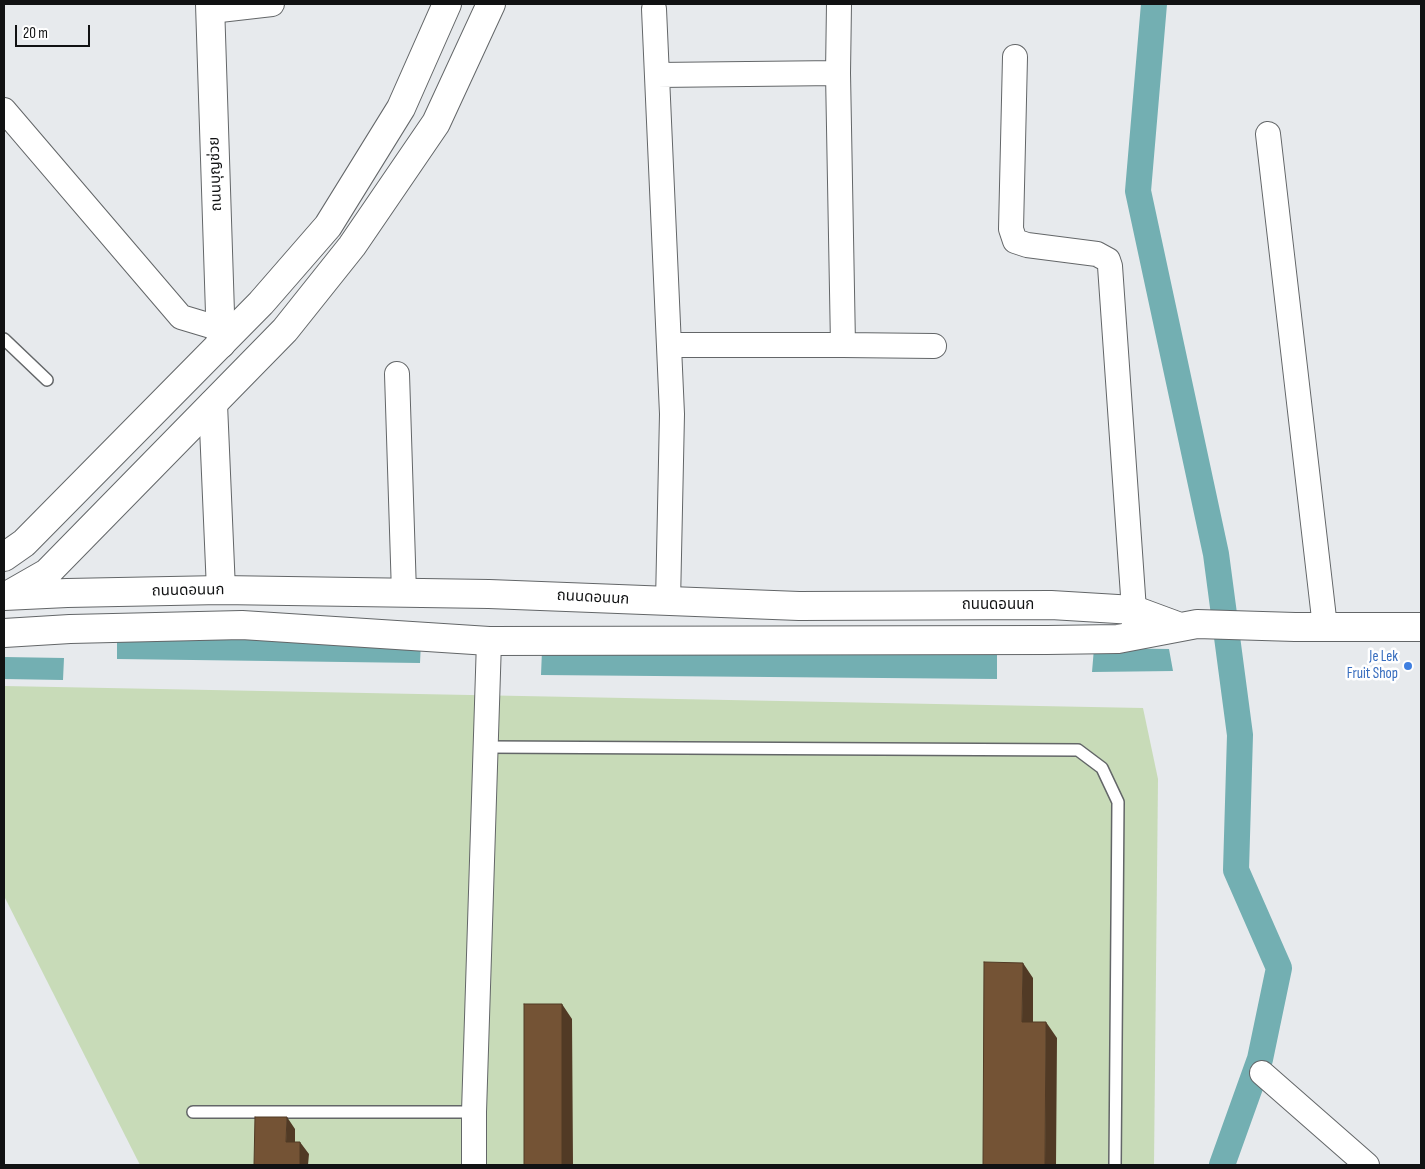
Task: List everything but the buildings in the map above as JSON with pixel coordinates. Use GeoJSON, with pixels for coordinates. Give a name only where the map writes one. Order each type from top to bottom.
{"type":"FeatureCollection","features":[{"type":"Feature","properties":{"kind":"main road"},"geometry":{"type":"LineString","coordinates":[[4,557],[24,542],[221,336],[261,303],[328,226],[401,108],[447,4]]}},
{"type":"Feature","properties":{"kind":"main road"},"geometry":{"type":"LineString","coordinates":[[5,597],[47,573],[285,330],[352,246],[436,123],[491,4]]}},
{"type":"Feature","properties":{"kind":"main road","name":"ถนนบุญช่วย"},"geometry":{"type":"LineString","coordinates":[[210,8],[221,336]]}},
{"type":"Feature","properties":{"kind":"main road"},"geometry":{"type":"LineString","coordinates":[[213,404],[221,590]]}},
{"type":"Feature","properties":{"kind":"main road","name":"ถนนดอนนก"},"geometry":{"type":"LineString","coordinates":[[5,597],[67,593],[221,590],[489,594],[798,606],[1051,605],[1134,623],[1188,626],[1421,627]]}},
{"type":"Feature","properties":{"kind":"main road","name":"ถนนดอนนก"},"geometry":{"type":"LineString","coordinates":[[4,633],[70,629],[242,625],[489,641],[1047,640],[1118,639],[1134,623]]}},
{"type":"Feature","properties":{"kind":"street"},"geometry":{"type":"LineString","coordinates":[[210,8],[272,4]]}},
{"type":"Feature","properties":{"kind":"street"},"geometry":{"type":"LineString","coordinates":[[839,4],[838,73],[843,344]]}},
{"type":"Feature","properties":{"kind":"street"},"geometry":{"type":"LineString","coordinates":[[654,9],[672,414],[668,602]]}},
{"type":"Feature","properties":{"kind":"street"},"geometry":{"type":"LineString","coordinates":[[1015,57],[1011,229],[1015,241],[1027,246],[1097,254],[1108,260],[1110,266],[1134,623]]}},
{"type":"Feature","properties":{"kind":"street"},"geometry":{"type":"LineString","coordinates":[[657,75],[838,73]]}},
{"type":"Feature","properties":{"kind":"street"},"geometry":{"type":"LineString","coordinates":[[4,110],[181,317],[221,336]]}},
{"type":"Feature","properties":{"kind":"street"},"geometry":{"type":"LineString","coordinates":[[1268,134],[1325,627]]}},
{"type":"Feature","properties":{"kind":"street"},"geometry":{"type":"LineString","coordinates":[[669,345],[843,344],[934,346]]}},
{"type":"Feature","properties":{"kind":"street"},"geometry":{"type":"LineString","coordinates":[[397,374],[404,593]]}},
{"type":"Feature","properties":{"kind":"street"},"geometry":{"type":"LineString","coordinates":[[474,1165],[474,1112],[489,641]]}},
{"type":"Feature","properties":{"kind":"street"},"geometry":{"type":"LineString","coordinates":[[1262,1073],[1367,1165]]}},
{"type":"Feature","properties":{"kind":"lane"},"geometry":{"type":"LineString","coordinates":[[4,338],[47,380]]}},
{"type":"Feature","properties":{"kind":"lane"},"geometry":{"type":"LineString","coordinates":[[486,747],[1078,750],[1102,768],[1118,802],[1115,1165]]}},
{"type":"Feature","properties":{"kind":"lane"},"geometry":{"type":"LineString","coordinates":[[193,1112],[474,1112]]}},
{"type":"Feature","properties":{"kind":"green space"},"geometry":{"type":"Polygon","coordinates":[[[4,686],[1143,708],[1158,779],[1154,1165],[140,1165],[4,896],[4,686]]]}},
{"type":"Feature","properties":{"kind":"water"},"geometry":{"type":"Polygon","coordinates":[[[117,637],[421,641],[420,663],[117,659],[117,637]]]}},
{"type":"Feature","properties":{"kind":"water"},"geometry":{"type":"Polygon","coordinates":[[[1094,648],[1169,649],[1173,671],[1092,672],[1094,648]]]}},
{"type":"Feature","properties":{"kind":"water"},"geometry":{"type":"Polygon","coordinates":[[[542,650],[997,654],[997,679],[541,675],[542,650]]]}},
{"type":"Feature","properties":{"kind":"water"},"geometry":{"type":"Polygon","coordinates":[[[4,657],[64,658],[63,680],[4,679],[4,657]]]}},
{"type":"Feature","properties":{"kind":"waterway"},"geometry":{"type":"LineString","coordinates":[[1154,4],[1138,191],[1216,554],[1240,735],[1236,870],[1279,968],[1260,1059],[1222,1165]]}},
{"type":"Feature","properties":{"kind":"place","name":"Je Lek Fruit Shop"},"geometry":{"type":"Point","coordinates":[1408,666]}}]}
